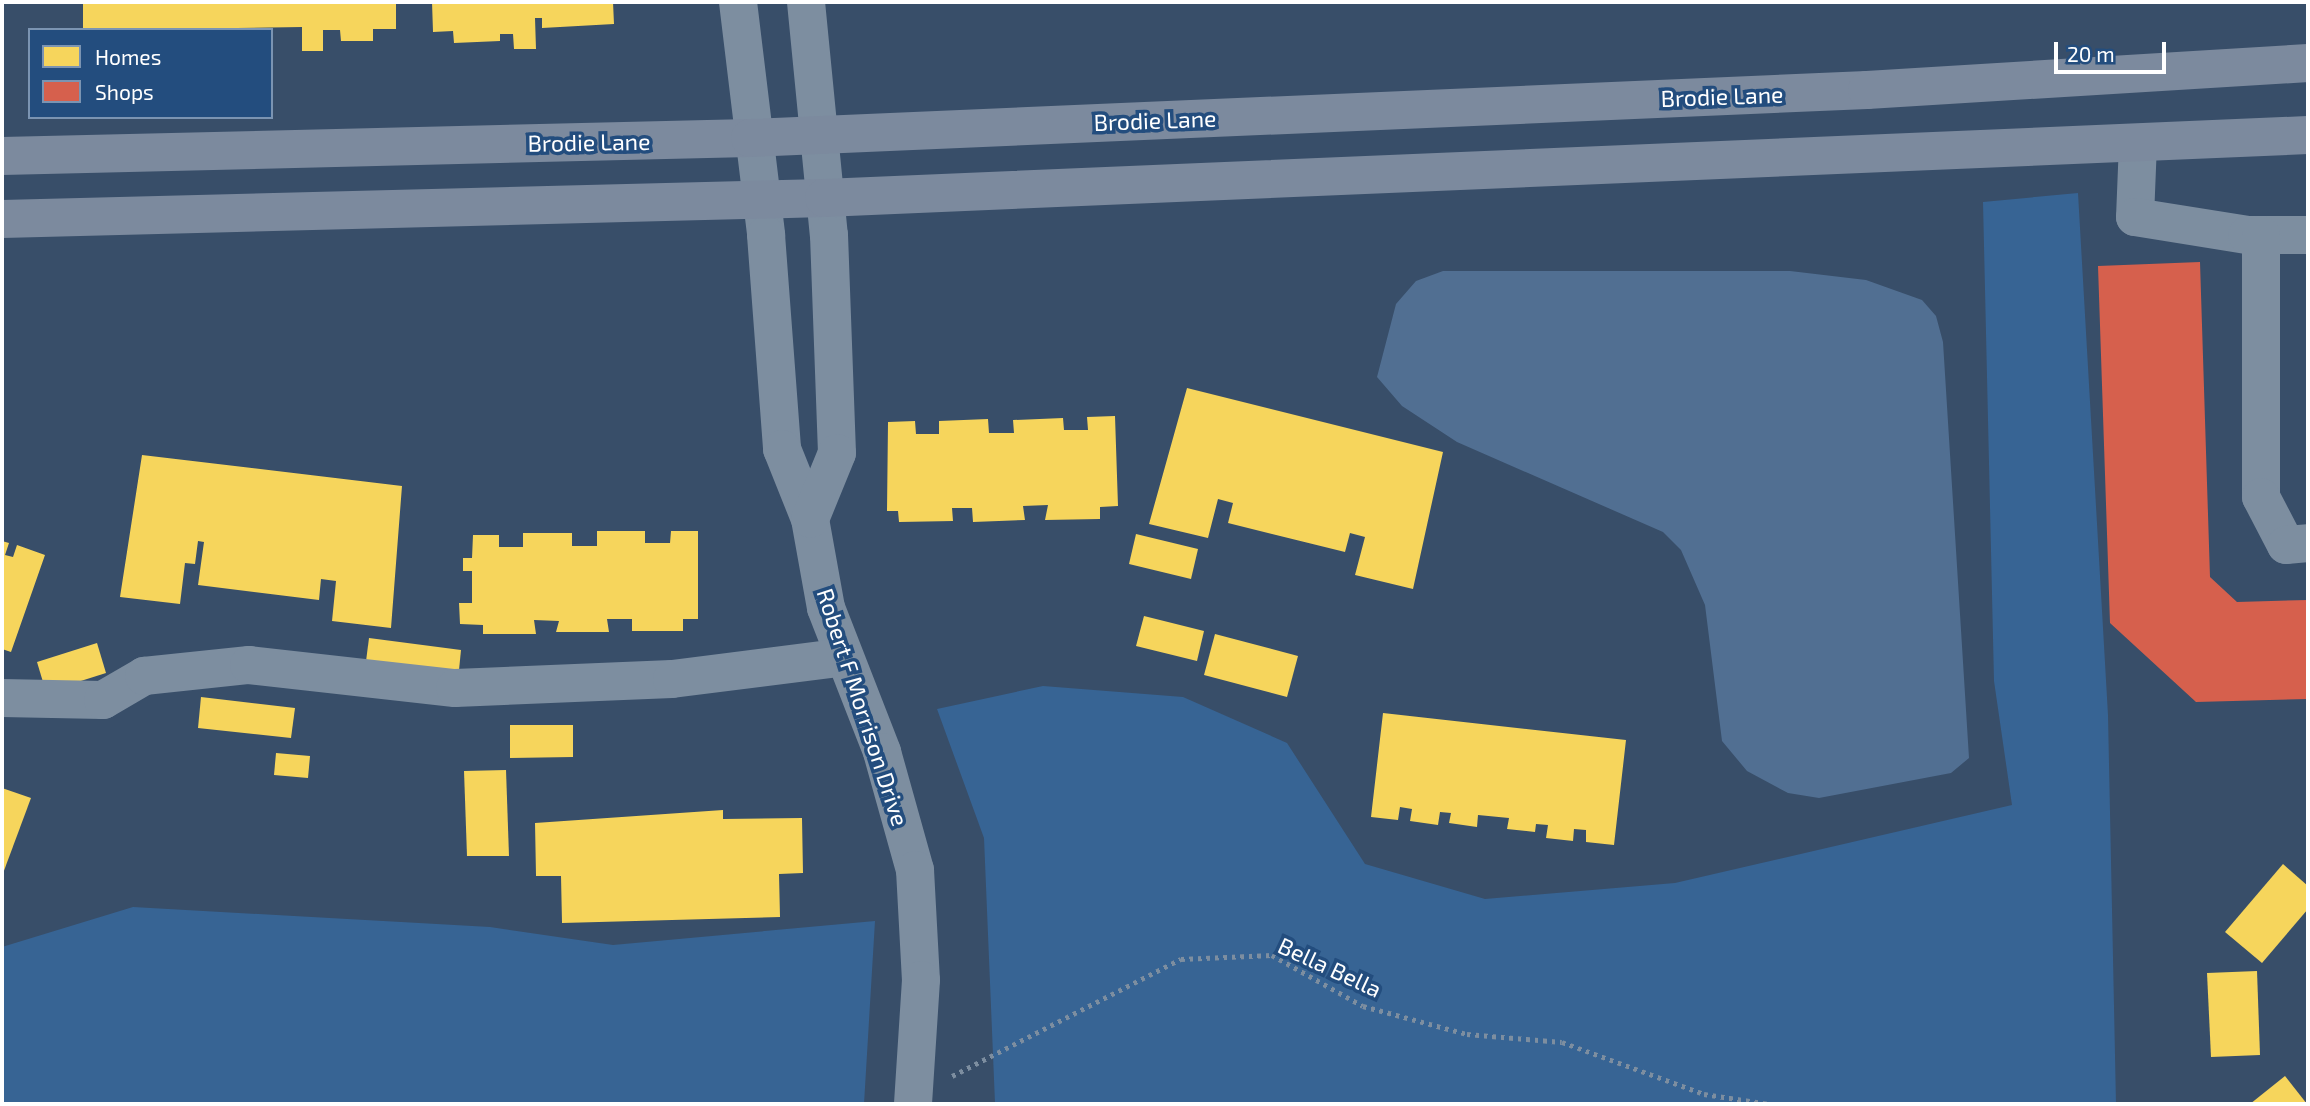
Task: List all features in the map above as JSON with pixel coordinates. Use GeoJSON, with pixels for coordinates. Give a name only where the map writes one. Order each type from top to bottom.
{"type":"FeatureCollection","features":[{"type":"Feature","properties":{"kind":"main road","name":"Brodie Lane"},"geometry":{"type":"LineString","coordinates":[[2,156],[750,138],[1867,90],[2308,63]]}},
{"type":"Feature","properties":{"kind":"main road"},"geometry":{"type":"LineString","coordinates":[[2,219],[824,198],[2308,135]]}},
{"type":"Feature","properties":{"kind":"lane","name":"Robert F Morrison Drive"},"geometry":{"type":"LineString","coordinates":[[738,2],[782,449],[810,519],[826,608],[883,751],[915,870],[921,980],[913,1100]]}},
{"type":"Feature","properties":{"kind":"lane"},"geometry":{"type":"LineString","coordinates":[[806,2],[815,135],[824,198],[837,453],[810,519]]}},
{"type":"Feature","properties":{"kind":"lane"},"geometry":{"type":"LineString","coordinates":[[2138,144],[2135,217],[2261,235],[2308,235]]}},
{"type":"Feature","properties":{"kind":"lane"},"geometry":{"type":"LineString","coordinates":[[2261,235],[2261,497],[2286,545],[2308,543]]}},
{"type":"Feature","properties":{"kind":"lane"},"geometry":{"type":"LineString","coordinates":[[2,698],[103,700],[144,676],[248,665],[455,688],[673,679],[845,657]]}},
{"type":"Feature","properties":{"kind":"path","name":"Bella Bella"},"geometry":{"type":"LineString","coordinates":[[913,1100],[1181,958],[1272,955],[1363,1006],[1467,1034],[1562,1042],[1704,1094],[1769,1104]]}},
{"type":"Feature","properties":{"kind":"shaded area"},"geometry":{"type":"Polygon","coordinates":[[[2078,193],[2108,715],[2116,1104],[995,1103],[984,838],[937,709],[1043,686],[1183,697],[1287,743],[1365,864],[1485,899],[1675,883],[2012,805],[1994,681],[1983,202],[2078,193]]]}},
{"type":"Feature","properties":{"kind":"shaded area"},"geometry":{"type":"Polygon","coordinates":[[[1443,271],[1790,271],[1866,280],[1922,300],[1936,316],[1943,342],[1969,758],[1951,773],[1819,798],[1788,793],[1747,771],[1722,741],[1705,605],[1681,550],[1663,532],[1457,442],[1402,406],[1377,377],[1396,304],[1416,281],[1443,271]]]}},
{"type":"Feature","properties":{"kind":"shaded area"},"geometry":{"type":"Polygon","coordinates":[[[133,907],[490,927],[613,945],[875,921],[864,1104],[2,1104],[2,947],[133,907]]]}},
{"type":"Feature","properties":{"kind":"building: Homes"},"geometry":{"type":"Polygon","coordinates":[[[83,2],[396,2],[396,29],[373,29],[373,41],[341,41],[340,30],[323,30],[323,51],[302,51],[302,27],[83,28],[83,2]]]}},
{"type":"Feature","properties":{"kind":"building: Homes"},"geometry":{"type":"Polygon","coordinates":[[[432,2],[613,2],[614,24],[542,28],[542,18],[535,18],[536,49],[514,49],[513,34],[500,34],[500,41],[454,43],[453,31],[433,32],[432,2]]]}},
{"type":"Feature","properties":{"kind":"building: Homes"},"geometry":{"type":"Polygon","coordinates":[[[1187,388],[1443,452],[1413,589],[1355,575],[1365,537],[1350,533],[1345,552],[1228,523],[1233,503],[1218,499],[1208,538],[1149,524],[1187,388]]]}},
{"type":"Feature","properties":{"kind":"building: Homes"},"geometry":{"type":"Polygon","coordinates":[[[1115,416],[1118,506],[1100,507],[1100,519],[1045,520],[1048,505],[1023,506],[1025,520],[973,522],[972,508],[952,508],[953,521],[899,522],[898,511],[887,511],[888,422],[915,421],[916,434],[939,434],[939,421],[988,419],[989,433],[1014,433],[1013,420],[1063,418],[1064,430],[1088,430],[1087,417],[1115,416]]]}},
{"type":"Feature","properties":{"kind":"building: Homes"},"geometry":{"type":"Polygon","coordinates":[[[142,455],[402,486],[391,628],[332,621],[336,581],[321,579],[319,600],[198,585],[204,542],[198,541],[195,564],[185,563],[180,604],[120,597],[142,455]]]}},
{"type":"Feature","properties":{"kind":"building: Homes"},"geometry":{"type":"Polygon","coordinates":[[[597,531],[645,531],[645,543],[670,543],[671,531],[698,531],[698,619],[683,619],[683,631],[632,631],[632,619],[607,619],[609,632],[556,632],[559,621],[534,620],[536,634],[483,634],[483,625],[460,624],[459,603],[472,603],[472,571],[463,571],[463,558],[472,558],[473,535],[499,535],[499,547],[523,547],[523,533],[572,533],[572,546],[597,546],[597,531]]]}},
{"type":"Feature","properties":{"kind":"building: Homes"},"geometry":{"type":"Polygon","coordinates":[[[1136,534],[1198,549],[1191,579],[1129,564],[1136,534]]]}},
{"type":"Feature","properties":{"kind":"building: Homes"},"geometry":{"type":"Polygon","coordinates":[[[2,541],[9,543],[5,555],[13,557],[17,545],[45,555],[11,652],[2,649],[2,541]]]}},
{"type":"Feature","properties":{"kind":"building: Homes"},"geometry":{"type":"Polygon","coordinates":[[[1144,616],[1204,631],[1197,661],[1136,646],[1144,616]]]}},
{"type":"Feature","properties":{"kind":"building: Homes"},"geometry":{"type":"Polygon","coordinates":[[[1215,634],[1298,656],[1287,697],[1204,675],[1215,634]]]}},
{"type":"Feature","properties":{"kind":"building: Homes"},"geometry":{"type":"Polygon","coordinates":[[[369,638],[461,650],[458,680],[365,669],[369,638]]]}},
{"type":"Feature","properties":{"kind":"building: Homes"},"geometry":{"type":"Polygon","coordinates":[[[97,643],[106,673],[46,692],[37,662],[97,643]]]}},
{"type":"Feature","properties":{"kind":"building: Homes"},"geometry":{"type":"Polygon","coordinates":[[[201,697],[295,708],[291,738],[198,728],[201,697]]]}},
{"type":"Feature","properties":{"kind":"building: Homes"},"geometry":{"type":"Polygon","coordinates":[[[1383,713],[1626,740],[1614,845],[1586,842],[1586,830],[1574,829],[1573,841],[1546,838],[1548,825],[1536,824],[1535,832],[1507,829],[1509,818],[1478,815],[1477,827],[1449,823],[1451,813],[1440,812],[1438,825],[1410,821],[1412,809],[1400,807],[1398,820],[1371,817],[1383,713]]]}},
{"type":"Feature","properties":{"kind":"building: Homes"},"geometry":{"type":"Polygon","coordinates":[[[510,725],[573,725],[573,757],[510,758],[510,725]]]}},
{"type":"Feature","properties":{"kind":"building: Homes"},"geometry":{"type":"Polygon","coordinates":[[[276,753],[310,756],[308,778],[274,775],[276,753]]]}},
{"type":"Feature","properties":{"kind":"building: Homes"},"geometry":{"type":"Polygon","coordinates":[[[506,770],[509,856],[467,856],[464,771],[506,770]]]}},
{"type":"Feature","properties":{"kind":"building: Homes"},"geometry":{"type":"Polygon","coordinates":[[[2,788],[31,798],[2,876],[2,788]]]}},
{"type":"Feature","properties":{"kind":"building: Homes"},"geometry":{"type":"Polygon","coordinates":[[[723,810],[723,819],[802,818],[803,873],[779,874],[780,917],[562,923],[561,876],[536,876],[535,823],[723,810]]]}},
{"type":"Feature","properties":{"kind":"building: Homes"},"geometry":{"type":"Polygon","coordinates":[[[2283,864],[2308,886],[2308,909],[2262,963],[2225,932],[2283,864]]]}},
{"type":"Feature","properties":{"kind":"building: Homes"},"geometry":{"type":"Polygon","coordinates":[[[2257,971],[2260,1055],[2211,1057],[2207,973],[2257,971]]]}},
{"type":"Feature","properties":{"kind":"building: Homes"},"geometry":{"type":"Polygon","coordinates":[[[2285,1076],[2307,1104],[2250,1104],[2285,1076]]]}},
{"type":"Feature","properties":{"kind":"building: Shops"},"geometry":{"type":"Polygon","coordinates":[[[2200,262],[2210,577],[2237,602],[2308,600],[2308,699],[2196,702],[2110,623],[2098,266],[2200,262]]]}}]}
